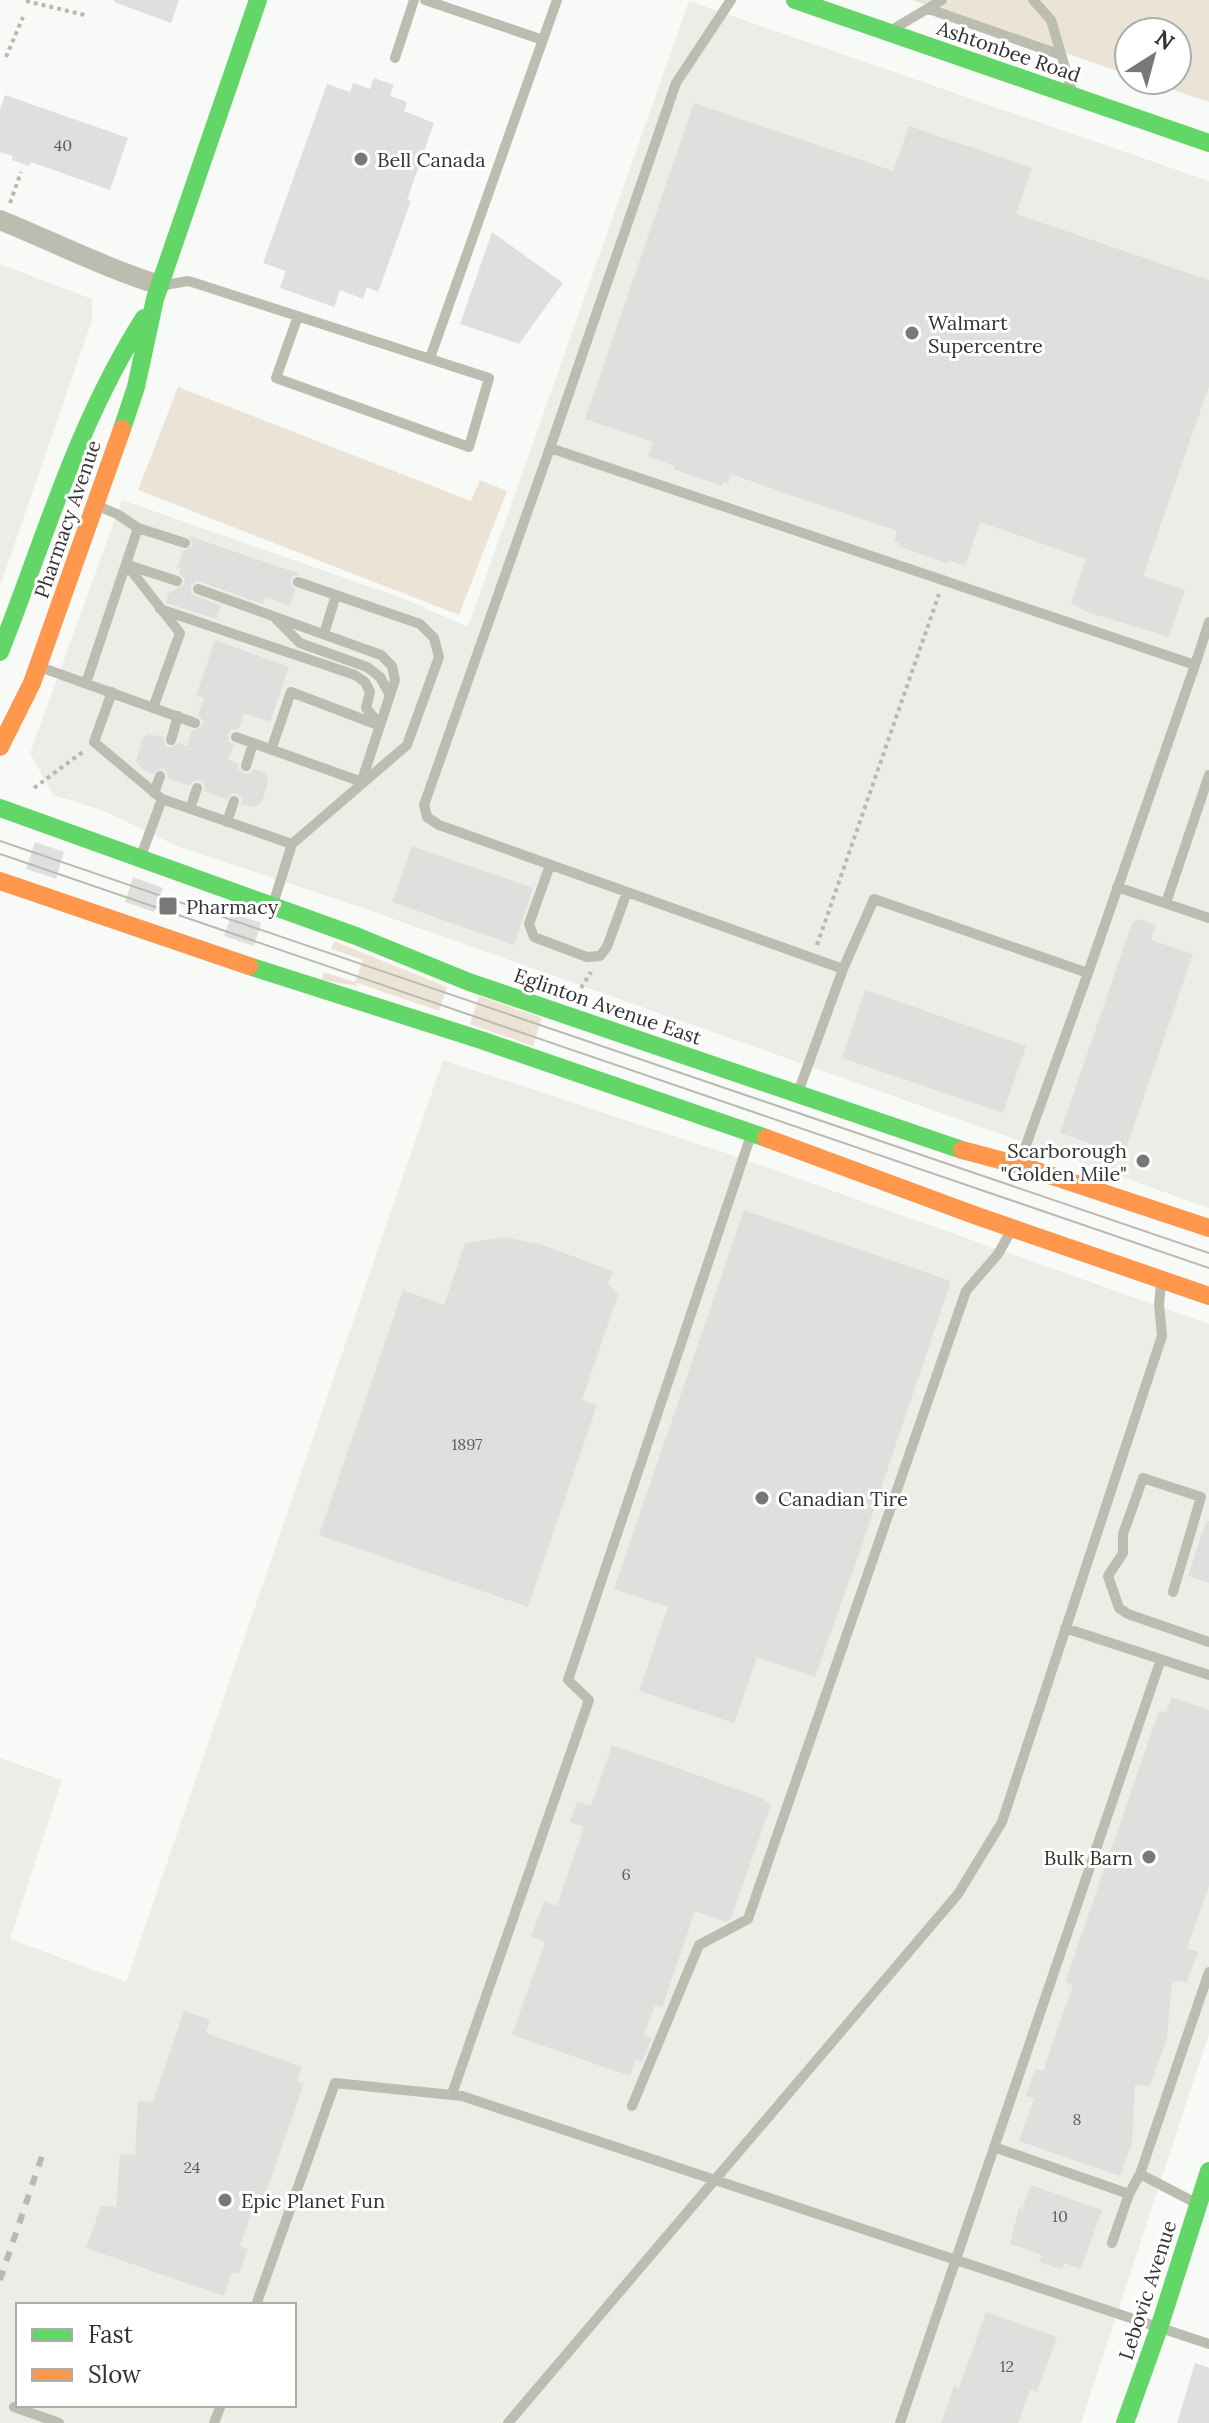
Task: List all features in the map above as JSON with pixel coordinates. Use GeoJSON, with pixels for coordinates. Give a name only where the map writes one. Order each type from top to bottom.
{"type":"FeatureCollection","features":[{"type":"Feature","properties":{"kind":"main road","name":"Pharmacy Avenue"},"geometry":{"type":"LineString","coordinates":[[0,747],[38,666],[96,506],[136,387],[158,292],[258,0]]}},
{"type":"Feature","properties":{"kind":"main road","name":"Ashtonbee Road"},"geometry":{"type":"LineString","coordinates":[[795,0],[1209,143]]}},
{"type":"Feature","properties":{"kind":"main road","name":"Pharmacy Avenue"},"geometry":{"type":"LineString","coordinates":[[0,652],[78,442],[110,373],[158,292]]}},
{"type":"Feature","properties":{"kind":"main road","name":"Eglinton Avenue East"},"geometry":{"type":"LineString","coordinates":[[0,808],[356,936],[469,982],[959,1149],[1019,1165],[1209,1228]]}},
{"type":"Feature","properties":{"kind":"main road"},"geometry":{"type":"LineString","coordinates":[[0,881],[752,1133],[1209,1296]]}},
{"type":"Feature","properties":{"kind":"main road","name":"Lebovic Avenue"},"geometry":{"type":"LineString","coordinates":[[1125,2423],[1209,2171]]}},
{"type":"Feature","properties":{"kind":"street"},"geometry":{"type":"LineString","coordinates":[[2,221],[64,246],[158,292]]}},
{"type":"Feature","properties":{"kind":"lane"},"geometry":{"type":"LineString","coordinates":[[395,58],[414,0]]}},
{"type":"Feature","properties":{"kind":"lane"},"geometry":{"type":"LineString","coordinates":[[425,0],[543,40]]}},
{"type":"Feature","properties":{"kind":"lane"},"geometry":{"type":"LineString","coordinates":[[430,358],[557,0]]}},
{"type":"Feature","properties":{"kind":"lane"},"geometry":{"type":"LineString","coordinates":[[731,0],[676,83],[424,805],[427,817],[439,825],[843,969]]}},
{"type":"Feature","properties":{"kind":"lane"},"geometry":{"type":"LineString","coordinates":[[887,32],[942,0]]}},
{"type":"Feature","properties":{"kind":"lane"},"geometry":{"type":"LineString","coordinates":[[1033,0],[1051,20],[1073,95]]}},
{"type":"Feature","properties":{"kind":"lane"},"geometry":{"type":"LineString","coordinates":[[929,9],[1061,55]]}},
{"type":"Feature","properties":{"kind":"lane"},"geometry":{"type":"LineString","coordinates":[[158,292],[188,281],[298,316],[430,358],[489,378],[469,447],[276,378],[298,316]]}},
{"type":"Feature","properties":{"kind":"lane"},"geometry":{"type":"LineString","coordinates":[[550,448],[1195,665]]}},
{"type":"Feature","properties":{"kind":"lane"},"geometry":{"type":"LineString","coordinates":[[96,506],[117,514],[138,528],[185,543]]}},
{"type":"Feature","properties":{"kind":"lane"},"geometry":{"type":"LineString","coordinates":[[86,683],[138,528]]}},
{"type":"Feature","properties":{"kind":"lane"},"geometry":{"type":"LineString","coordinates":[[126,564],[177,581]]}},
{"type":"Feature","properties":{"kind":"lane"},"geometry":{"type":"LineString","coordinates":[[126,564],[180,633],[153,708]]}},
{"type":"Feature","properties":{"kind":"lane"},"geometry":{"type":"LineString","coordinates":[[272,907],[292,844],[407,745],[439,657],[434,638],[420,624],[298,582]]}},
{"type":"Feature","properties":{"kind":"lane"},"geometry":{"type":"LineString","coordinates":[[198,589],[381,655],[392,666],[395,680],[362,782]]}},
{"type":"Feature","properties":{"kind":"lane"},"geometry":{"type":"LineString","coordinates":[[324,634],[336,595]]}},
{"type":"Feature","properties":{"kind":"lane"},"geometry":{"type":"LineString","coordinates":[[160,609],[355,675],[365,682],[370,692],[366,708],[380,725]]}},
{"type":"Feature","properties":{"kind":"lane"},"geometry":{"type":"LineString","coordinates":[[272,616],[300,643],[367,667],[380,677],[390,695]]}},
{"type":"Feature","properties":{"kind":"lane"},"geometry":{"type":"LineString","coordinates":[[1019,1165],[1208,626]]}},
{"type":"Feature","properties":{"kind":"lane"},"geometry":{"type":"LineString","coordinates":[[38,666],[195,723]]}},
{"type":"Feature","properties":{"kind":"lane"},"geometry":{"type":"LineString","coordinates":[[112,692],[94,742],[158,796],[292,844]]}},
{"type":"Feature","properties":{"kind":"lane"},"geometry":{"type":"LineString","coordinates":[[271,750],[291,692],[380,725]]}},
{"type":"Feature","properties":{"kind":"lane"},"geometry":{"type":"LineString","coordinates":[[171,740],[178,716]]}},
{"type":"Feature","properties":{"kind":"lane"},"geometry":{"type":"LineString","coordinates":[[236,737],[362,782]]}},
{"type":"Feature","properties":{"kind":"lane"},"geometry":{"type":"LineString","coordinates":[[246,766],[253,743]]}},
{"type":"Feature","properties":{"kind":"lane"},"geometry":{"type":"LineString","coordinates":[[1166,903],[1209,775]]}},
{"type":"Feature","properties":{"kind":"lane"},"geometry":{"type":"LineString","coordinates":[[141,857],[158,796],[160,776]]}},
{"type":"Feature","properties":{"kind":"lane"},"geometry":{"type":"LineString","coordinates":[[190,809],[197,788]]}},
{"type":"Feature","properties":{"kind":"lane"},"geometry":{"type":"LineString","coordinates":[[227,822],[234,801]]}},
{"type":"Feature","properties":{"kind":"lane"},"geometry":{"type":"LineString","coordinates":[[550,865],[529,924],[534,937],[587,957],[600,956],[607,947],[627,892]]}},
{"type":"Feature","properties":{"kind":"lane"},"geometry":{"type":"LineString","coordinates":[[1117,887],[1209,918]]}},
{"type":"Feature","properties":{"kind":"lane"},"geometry":{"type":"LineString","coordinates":[[797,1094],[843,969],[874,899],[1088,973]]}},
{"type":"Feature","properties":{"kind":"lane"},"geometry":{"type":"LineString","coordinates":[[452,2094],[589,1700],[568,1680],[752,1133]]}},
{"type":"Feature","properties":{"kind":"lane"},"geometry":{"type":"LineString","coordinates":[[632,2106],[699,1945],[748,1919],[966,1291],[998,1254],[1013,1228]]}},
{"type":"Feature","properties":{"kind":"lane"},"geometry":{"type":"LineString","coordinates":[[508,2423],[958,1894],[1002,1822],[1162,1336],[1159,1304],[1162,1280]]}},
{"type":"Feature","properties":{"kind":"lane"},"geometry":{"type":"LineString","coordinates":[[1173,1592],[1201,1497],[1143,1478],[1123,1534],[1123,1553],[1108,1576],[1119,1608],[1128,1614],[1209,1642]]}},
{"type":"Feature","properties":{"kind":"lane"},"geometry":{"type":"LineString","coordinates":[[1065,1628],[1209,1675]]}},
{"type":"Feature","properties":{"kind":"lane"},"geometry":{"type":"LineString","coordinates":[[900,2423],[1161,1659]]}},
{"type":"Feature","properties":{"kind":"lane"},"geometry":{"type":"LineString","coordinates":[[1112,2243],[1129,2194],[1140,2174],[1209,1972]]}},
{"type":"Feature","properties":{"kind":"lane"},"geometry":{"type":"LineString","coordinates":[[257,2303],[335,2083],[452,2094],[1209,2344]]}},
{"type":"Feature","properties":{"kind":"lane"},"geometry":{"type":"LineString","coordinates":[[994,2147],[1129,2194]]}},
{"type":"Feature","properties":{"kind":"lane"},"geometry":{"type":"LineString","coordinates":[[1140,2174],[1198,2205]]}},
{"type":"Feature","properties":{"kind":"lane"},"geometry":{"type":"LineString","coordinates":[[14,2407],[59,2423]]}},
{"type":"Feature","properties":{"kind":"path"},"geometry":{"type":"LineString","coordinates":[[26,1],[85,15]]}},
{"type":"Feature","properties":{"kind":"path"},"geometry":{"type":"LineString","coordinates":[[6,57],[23,17]]}},
{"type":"Feature","properties":{"kind":"path"},"geometry":{"type":"LineString","coordinates":[[2,221],[21,172]]}},
{"type":"Feature","properties":{"kind":"path"},"geometry":{"type":"LineString","coordinates":[[812,958],[944,580]]}},
{"type":"Feature","properties":{"kind":"path"},"geometry":{"type":"LineString","coordinates":[[34,788],[86,749]]}},
{"type":"Feature","properties":{"kind":"shaded area"},"geometry":{"type":"Polygon","coordinates":[[[912,0],[1209,0],[1209,102],[1191,96],[1193,16],[1113,16],[1113,69],[912,0]]]}},
{"type":"Feature","properties":{"kind":"shaded area"},"geometry":{"type":"Polygon","coordinates":[[[689,1],[1209,181],[1209,1208],[368,910],[177,846],[104,811],[53,795],[30,753],[122,500],[402,598],[468,627],[689,1]]]}},
{"type":"Feature","properties":{"kind":"shaded area"},"geometry":{"type":"Polygon","coordinates":[[[0,264],[92,299],[92,320],[0,586],[0,264]]]}},
{"type":"Feature","properties":{"kind":"shaded area"},"geometry":{"type":"Polygon","coordinates":[[[178,387],[471,501],[480,480],[507,491],[459,615],[138,490],[178,387]]]}},
{"type":"Feature","properties":{"kind":"shaded area"},"geometry":{"type":"Polygon","coordinates":[[[334,941],[447,987],[439,1011],[357,983],[357,986],[321,980],[324,972],[355,982],[363,960],[331,949],[334,941]]]}},
{"type":"Feature","properties":{"kind":"shaded area"},"geometry":{"type":"Polygon","coordinates":[[[479,996],[542,1018],[533,1046],[470,1024],[479,996]]]}},
{"type":"Feature","properties":{"kind":"shaded area"},"geometry":{"type":"Polygon","coordinates":[[[443,1060],[726,1153],[1209,1324],[1209,2034],[1081,2423],[0,2423],[0,1758],[62,1780],[10,1939],[126,1982],[443,1060]]]}},
{"type":"Feature","properties":{"kind":"building"},"geometry":{"type":"Polygon","coordinates":[[[114,0],[179,0],[171,23],[114,0]]]}},
{"type":"Feature","properties":{"kind":"building","name":"Bell Canada"},"geometry":{"type":"Polygon","coordinates":[[[374,78],[394,85],[390,96],[407,102],[404,111],[434,123],[407,200],[411,201],[378,292],[367,287],[363,299],[340,290],[334,307],[280,288],[286,271],[263,263],[327,84],[350,92],[353,83],[370,89],[374,78]]]}},
{"type":"Feature","properties":{"kind":"building"},"geometry":{"type":"Polygon","coordinates":[[[5,95],[128,138],[110,190],[31,162],[29,166],[0,152],[0,109],[5,95]]]}},
{"type":"Feature","properties":{"kind":"building","name":"Walmart Supercentre"},"geometry":{"type":"Polygon","coordinates":[[[694,103],[893,171],[909,126],[1032,168],[1016,214],[1209,280],[1209,386],[1143,576],[1185,590],[1169,637],[1087,612],[1071,603],[1086,559],[980,522],[965,566],[948,560],[947,563],[898,546],[899,543],[894,541],[897,531],[731,474],[728,484],[723,482],[722,486],[673,469],[674,466],[648,456],[653,442],[585,419],[694,103]]]}},
{"type":"Feature","properties":{"kind":"building"},"geometry":{"type":"Polygon","coordinates":[[[492,232],[563,283],[519,344],[460,324],[492,232]]]}},
{"type":"Feature","properties":{"kind":"building"},"geometry":{"type":"Polygon","coordinates":[[[189,536],[300,574],[290,580],[295,590],[290,606],[265,597],[263,604],[197,581],[191,586],[191,594],[221,606],[216,619],[166,603],[168,594],[184,584],[185,579],[179,573],[181,569],[177,568],[183,551],[192,546],[189,536]]]}},
{"type":"Feature","properties":{"kind":"building"},"geometry":{"type":"Polygon","coordinates":[[[215,640],[289,667],[270,722],[244,713],[239,729],[231,730],[228,735],[229,742],[234,745],[228,760],[238,763],[238,769],[243,773],[249,774],[254,769],[266,773],[268,782],[262,802],[254,807],[241,804],[242,799],[237,794],[232,793],[226,799],[204,791],[205,786],[200,781],[195,780],[189,786],[168,778],[162,768],[153,773],[143,770],[136,761],[142,739],[148,734],[163,737],[165,745],[170,748],[179,743],[187,746],[192,731],[202,726],[203,721],[198,715],[204,698],[196,696],[215,640]]]}},
{"type":"Feature","properties":{"kind":"building"},"geometry":{"type":"Polygon","coordinates":[[[35,842],[64,852],[56,879],[26,869],[35,842]]]}},
{"type":"Feature","properties":{"kind":"building"},"geometry":{"type":"Polygon","coordinates":[[[412,846],[533,888],[514,945],[392,902],[412,846]]]}},
{"type":"Feature","properties":{"kind":"building"},"geometry":{"type":"Polygon","coordinates":[[[133,877],[163,888],[154,912],[125,902],[133,877]]]}},
{"type":"Feature","properties":{"kind":"building"},"geometry":{"type":"Polygon","coordinates":[[[232,913],[261,923],[254,946],[224,936],[232,913]]]}},
{"type":"Feature","properties":{"kind":"building"},"geometry":{"type":"Polygon","coordinates":[[[1139,919],[1156,925],[1151,940],[1193,954],[1124,1155],[1060,1133],[1132,923],[1139,919]]]}},
{"type":"Feature","properties":{"kind":"building"},"geometry":{"type":"Polygon","coordinates":[[[865,990],[1026,1046],[1003,1113],[842,1058],[865,990]]]}},
{"type":"Feature","properties":{"kind":"building","name":"Canadian Tire"},"geometry":{"type":"Polygon","coordinates":[[[744,1210],[951,1281],[815,1677],[757,1657],[734,1723],[639,1691],[668,1607],[614,1589],[744,1210]]]}},
{"type":"Feature","properties":{"kind":"building"},"geometry":{"type":"Polygon","coordinates":[[[505,1237],[542,1245],[613,1271],[608,1284],[618,1295],[582,1400],[597,1405],[528,1607],[319,1535],[403,1290],[444,1305],[465,1243],[505,1237]]]}},
{"type":"Feature","properties":{"kind":"building"},"geometry":{"type":"Polygon","coordinates":[[[1206,1521],[1209,1521],[1209,1583],[1188,1576],[1206,1521]]]}},
{"type":"Feature","properties":{"kind":"building"},"geometry":{"type":"Polygon","coordinates":[[[1172,1697],[1209,1710],[1209,1886],[1187,1948],[1198,1952],[1187,1982],[1172,1981],[1167,2038],[1150,2086],[1135,2085],[1132,2143],[1120,2176],[1019,2141],[1034,2098],[1026,2096],[1035,2069],[1043,2071],[1073,1985],[1065,1982],[1159,1711],[1166,1713],[1172,1697]]]}},
{"type":"Feature","properties":{"kind":"building"},"geometry":{"type":"Polygon","coordinates":[[[612,1745],[765,1799],[771,1804],[731,1919],[726,1922],[695,1911],[662,2008],[655,2005],[644,2035],[652,2038],[642,2062],[635,2060],[630,2076],[512,2035],[545,1942],[531,1937],[544,1901],[557,1906],[584,1827],[570,1822],[577,1801],[591,1806],[612,1745]]]}},
{"type":"Feature","properties":{"kind":"building"},"geometry":{"type":"Polygon","coordinates":[[[184,2011],[210,2020],[206,2033],[302,2067],[297,2081],[304,2083],[259,2213],[252,2211],[240,2246],[248,2249],[239,2274],[232,2272],[224,2296],[86,2248],[101,2206],[116,2207],[120,2154],[135,2155],[138,2101],[153,2102],[184,2011]]]}},
{"type":"Feature","properties":{"kind":"building"},"geometry":{"type":"Polygon","coordinates":[[[1031,2185],[1102,2210],[1081,2269],[1064,2263],[1062,2270],[1039,2262],[1042,2255],[1010,2244],[1019,2208],[1022,2209],[1031,2185]]]}},
{"type":"Feature","properties":{"kind":"building"},"geometry":{"type":"Polygon","coordinates":[[[986,2312],[1057,2337],[1037,2392],[1030,2390],[1018,2423],[941,2423],[954,2386],[959,2388],[986,2312]]]}},
{"type":"Feature","properties":{"kind":"building"},"geometry":{"type":"Polygon","coordinates":[[[1195,2363],[1209,2368],[1209,2423],[1177,2423],[1195,2363]]]}},
{"type":"Feature","properties":{"kind":"tram line"},"geometry":{"type":"LineString","coordinates":[[0,841],[1209,1253]]}},
{"type":"Feature","properties":{"kind":"tram line"},"geometry":{"type":"LineString","coordinates":[[0,854],[1209,1268]]}},
{"type":"Feature","properties":{"kind":"railway"},"geometry":{"type":"LineString","coordinates":[[0,2280],[43,2153]]}},
{"type":"Feature","properties":{"kind":"traffic: fast"},"geometry":{"type":"LineString","coordinates":[[122,429],[136,387],[155,299],[258,0]]}},
{"type":"Feature","properties":{"kind":"traffic: fast"},"geometry":{"type":"LineString","coordinates":[[795,0],[1209,143]]}},
{"type":"Feature","properties":{"kind":"traffic: fast"},"geometry":{"type":"LineString","coordinates":[[0,652],[81,440],[120,358],[144,318]]}},
{"type":"Feature","properties":{"kind":"traffic: fast"},"geometry":{"type":"LineString","coordinates":[[0,808],[356,936],[469,982],[962,1150]]}},
{"type":"Feature","properties":{"kind":"traffic: fast"},"geometry":{"type":"LineString","coordinates":[[249,966],[481,1040],[766,1138]]}},
{"type":"Feature","properties":{"kind":"traffic: fast"},"geometry":{"type":"LineString","coordinates":[[1125,2423],[1209,2171]]}},
{"type":"Feature","properties":{"kind":"traffic: slow"},"geometry":{"type":"LineString","coordinates":[[0,747],[32,683],[122,429]]}},
{"type":"Feature","properties":{"kind":"traffic: slow"},"geometry":{"type":"LineString","coordinates":[[0,881],[249,966]]}},
{"type":"Feature","properties":{"kind":"traffic: slow"},"geometry":{"type":"LineString","coordinates":[[766,1138],[977,1216],[1209,1296]]}},
{"type":"Feature","properties":{"kind":"traffic: slow"},"geometry":{"type":"LineString","coordinates":[[962,1150],[1019,1165],[1209,1228]]}},
{"type":"Feature","properties":{"kind":"place","name":"Bell Canada"},"geometry":{"type":"Point","coordinates":[361,159]}},
{"type":"Feature","properties":{"kind":"place","name":"Walmart Supercentre"},"geometry":{"type":"Point","coordinates":[912,333]}},
{"type":"Feature","properties":{"kind":"place","name":"Pharmacy"},"geometry":{"type":"Point","coordinates":[168,906]}},
{"type":"Feature","properties":{"kind":"place","name":"Scarborough \"Golden Mile\""},"geometry":{"type":"Point","coordinates":[1143,1161]}},
{"type":"Feature","properties":{"kind":"place","name":"Canadian Tire"},"geometry":{"type":"Point","coordinates":[762,1498]}},
{"type":"Feature","properties":{"kind":"place","name":"Bulk Barn"},"geometry":{"type":"Point","coordinates":[1149,1857]}},
{"type":"Feature","properties":{"kind":"place","name":"Epic Planet Fun"},"geometry":{"type":"Point","coordinates":[225,2200]}}]}
